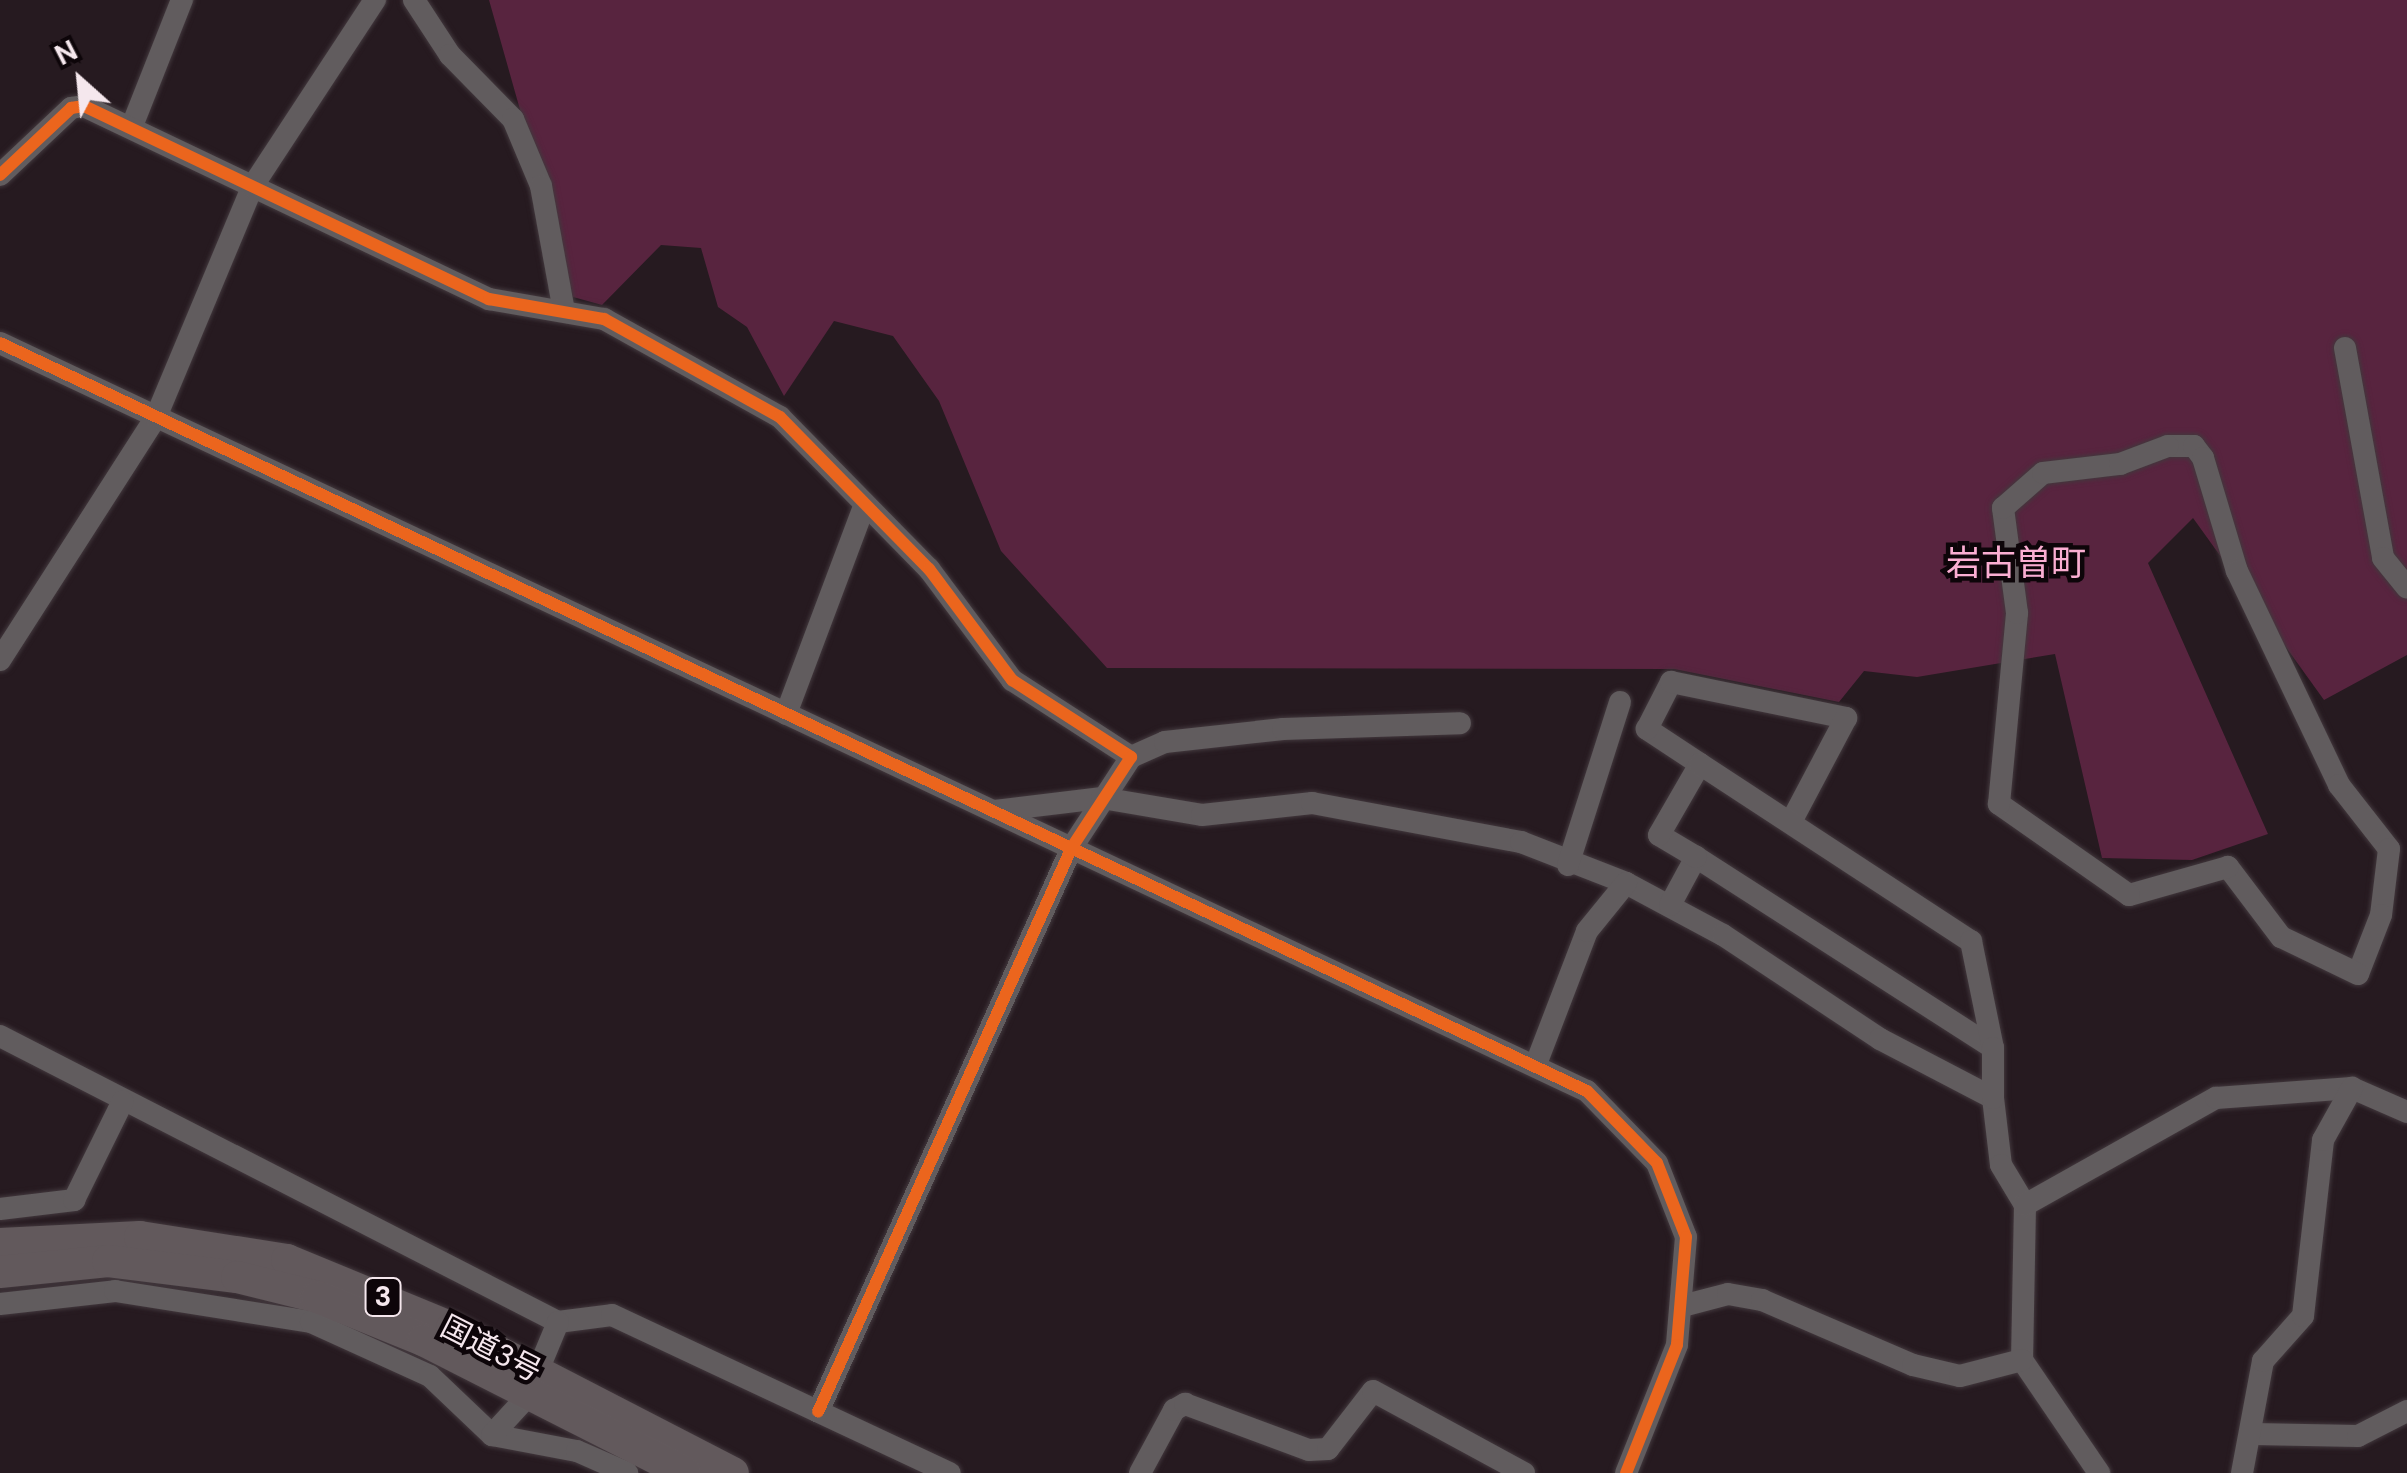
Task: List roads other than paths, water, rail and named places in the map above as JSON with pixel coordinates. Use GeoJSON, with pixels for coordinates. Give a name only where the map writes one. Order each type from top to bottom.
{"type":"FeatureCollection","features":[{"type":"Feature","properties":{"kind":"highway","name":"国道3号"},"geometry":{"type":"LineString","coordinates":[[0,1244],[140,1237],[287,1260],[411,1309],[531,1385],[684,1473]]}},
{"type":"Feature","properties":{"kind":"highway","name":"国道3号"},"geometry":{"type":"LineString","coordinates":[[0,1272],[108,1261],[237,1277],[317,1297],[733,1473]]}},
{"type":"Feature","properties":{"kind":"street"},"geometry":{"type":"LineString","coordinates":[[132,126],[182,0]]}},
{"type":"Feature","properties":{"kind":"street"},"geometry":{"type":"LineString","coordinates":[[0,660],[156,417],[252,187],[375,0]]}},
{"type":"Feature","properties":{"kind":"street"},"geometry":{"type":"LineString","coordinates":[[414,0],[450,55],[513,118],[541,186],[562,306]]}},
{"type":"Feature","properties":{"kind":"street"},"geometry":{"type":"LineString","coordinates":[[0,175],[71,108],[132,126],[489,299],[562,306],[604,319],[780,417],[929,569],[1012,680],[1131,757]]}},
{"type":"Feature","properties":{"kind":"street"},"geometry":{"type":"LineString","coordinates":[[0,343],[1588,1091],[1657,1163],[1686,1237],[1686,1305],[1662,1398],[1626,1473]]}},
{"type":"Feature","properties":{"kind":"street"},"geometry":{"type":"LineString","coordinates":[[2345,348],[2383,558],[2407,588]]}},
{"type":"Feature","properties":{"kind":"street"},"geometry":{"type":"LineString","coordinates":[[2194,446],[2237,572],[2339,785],[2389,849],[2380,915],[2358,974],[2281,937],[2228,867],[2128,895],[1999,804],[2017,613],[2003,508],[2020,486],[2043,474],[2194,446]]}},
{"type":"Feature","properties":{"kind":"street"},"geometry":{"type":"LineString","coordinates":[[786,714],[865,504]]}},
{"type":"Feature","properties":{"kind":"street"},"geometry":{"type":"LineString","coordinates":[[1792,820],[1846,718],[1671,682],[1647,729],[1792,820],[1971,941],[1993,1048],[1993,1098],[2001,1165],[2025,1205],[2022,1360],[2100,1473]]}},
{"type":"Feature","properties":{"kind":"street"},"geometry":{"type":"LineString","coordinates":[[1568,865],[1620,702]]}},
{"type":"Feature","properties":{"kind":"street"},"geometry":{"type":"LineString","coordinates":[[818,1412],[1072,847],[1131,757],[1165,742],[1282,729],[1460,723]]}},
{"type":"Feature","properties":{"kind":"street"},"geometry":{"type":"LineString","coordinates":[[1700,764],[1659,835],[1993,1048]]}},
{"type":"Feature","properties":{"kind":"street"},"geometry":{"type":"LineString","coordinates":[[994,811],[1102,798],[1202,816],[1312,803],[1522,842],[1568,865],[1626,883],[1670,905],[1921,1064],[1993,1098]]}},
{"type":"Feature","properties":{"kind":"street"},"geometry":{"type":"LineString","coordinates":[[1670,905],[1696,858]]}},
{"type":"Feature","properties":{"kind":"street"},"geometry":{"type":"LineString","coordinates":[[1536,1064],[1588,931],[1626,883]]}},
{"type":"Feature","properties":{"kind":"street"},"geometry":{"type":"LineString","coordinates":[[0,1036],[558,1322],[612,1315],[818,1412],[905,1462],[950,1473]]}},
{"type":"Feature","properties":{"kind":"street"},"geometry":{"type":"LineString","coordinates":[[2025,1205],[2105,1154],[2161,1135],[2188,1107],[2352,1088],[2407,1112]]}},
{"type":"Feature","properties":{"kind":"street"},"geometry":{"type":"LineString","coordinates":[[2242,1473],[2253,1434],[2262,1361],[2303,1316],[2324,1140],[2352,1088]]}},
{"type":"Feature","properties":{"kind":"street"},"geometry":{"type":"LineString","coordinates":[[0,1208],[74,1200],[122,1101]]}},
{"type":"Feature","properties":{"kind":"street"},"geometry":{"type":"LineString","coordinates":[[0,1304],[114,1291],[310,1322],[430,1376],[492,1435],[577,1451],[627,1473]]}},
{"type":"Feature","properties":{"kind":"street"},"geometry":{"type":"LineString","coordinates":[[1686,1305],[1728,1294],[1762,1300],[1912,1365],[1960,1376],[2022,1360]]}},
{"type":"Feature","properties":{"kind":"street"},"geometry":{"type":"LineString","coordinates":[[492,1435],[531,1385],[558,1322]]}},
{"type":"Feature","properties":{"kind":"street"},"geometry":{"type":"LineString","coordinates":[[1140,1473],[1174,1410],[1185,1404],[1309,1450],[1328,1449],[1374,1391],[1524,1473]]}},
{"type":"Feature","properties":{"kind":"street"},"geometry":{"type":"LineString","coordinates":[[2253,1434],[2358,1436],[2407,1412]]}},
{"type":"Feature","properties":{"kind":"district","name":"岩古曽町"},"geometry":{"type":"Point","coordinates":[2016,563]}}]}
